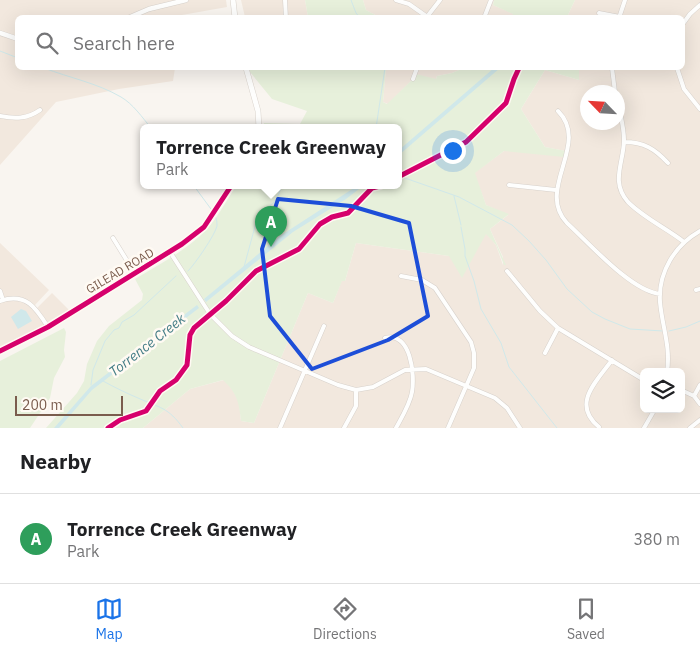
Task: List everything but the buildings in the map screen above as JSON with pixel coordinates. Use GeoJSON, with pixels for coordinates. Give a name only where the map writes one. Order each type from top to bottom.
{"type":"FeatureCollection","features":[{"type":"Feature","properties":{"kind":"main road"},"geometry":{"type":"LineString","coordinates":[[233,0],[235,15]]}},
{"type":"Feature","properties":{"kind":"main road"},"geometry":{"type":"LineString","coordinates":[[247,70],[258,111],[259,124]]}},
{"type":"Feature","properties":{"kind":"main road","name":"GILEAD ROAD"},"geometry":{"type":"LineString","coordinates":[[0,351],[48,327],[134,272],[170,252],[204,227],[229,189]]}},
{"type":"Feature","properties":{"kind":"street"},"geometry":{"type":"LineString","coordinates":[[135,15],[154,7],[186,0]]}},
{"type":"Feature","properties":{"kind":"street"},"geometry":{"type":"LineString","coordinates":[[285,0],[286,15]]}},
{"type":"Feature","properties":{"kind":"street"},"geometry":{"type":"LineString","coordinates":[[396,0],[409,4],[423,15]]}},
{"type":"Feature","properties":{"kind":"street"},"geometry":{"type":"LineString","coordinates":[[428,15],[440,0]]}},
{"type":"Feature","properties":{"kind":"street"},"geometry":{"type":"LineString","coordinates":[[485,15],[491,0]]}},
{"type":"Feature","properties":{"kind":"street"},"geometry":{"type":"LineString","coordinates":[[621,15],[625,0]]}},
{"type":"Feature","properties":{"kind":"street"},"geometry":{"type":"LineString","coordinates":[[685,21],[700,4]]}},
{"type":"Feature","properties":{"kind":"street"},"geometry":{"type":"LineString","coordinates":[[600,14],[607,15]]}},
{"type":"Feature","properties":{"kind":"street"},"geometry":{"type":"LineString","coordinates":[[0,33],[15,38]]}},
{"type":"Feature","properties":{"kind":"street"},"geometry":{"type":"LineString","coordinates":[[413,79],[416,70]]}},
{"type":"Feature","properties":{"kind":"street"},"geometry":{"type":"LineString","coordinates":[[612,70],[615,85]]}},
{"type":"Feature","properties":{"kind":"street"},"geometry":{"type":"LineString","coordinates":[[678,70],[684,89],[700,109]]}},
{"type":"Feature","properties":{"kind":"street"},"geometry":{"type":"LineString","coordinates":[[0,117],[21,118],[35,114],[40,110]]}},
{"type":"Feature","properties":{"kind":"street"},"geometry":{"type":"LineString","coordinates":[[558,111],[565,119],[569,134],[566,159],[556,190],[557,206],[560,213],[567,223],[631,282],[648,292],[660,294]]}},
{"type":"Feature","properties":{"kind":"street"},"geometry":{"type":"LineString","coordinates":[[623,130],[624,142],[618,174],[622,192],[630,204],[684,242]]}},
{"type":"Feature","properties":{"kind":"street"},"geometry":{"type":"LineString","coordinates":[[624,142],[647,145],[668,163]]}},
{"type":"Feature","properties":{"kind":"street"},"geometry":{"type":"LineString","coordinates":[[509,185],[556,190]]}},
{"type":"Feature","properties":{"kind":"street"},"geometry":{"type":"LineString","coordinates":[[667,368],[668,350],[660,294],[665,270],[674,254],[684,242],[700,231]]}},
{"type":"Feature","properties":{"kind":"street"},"geometry":{"type":"LineString","coordinates":[[114,238],[134,272]]}},
{"type":"Feature","properties":{"kind":"street"},"geometry":{"type":"LineString","coordinates":[[170,252],[210,313],[224,329],[250,347],[344,388],[356,390],[373,387],[396,373],[411,368],[422,368],[492,396],[501,402],[520,428]]}},
{"type":"Feature","properties":{"kind":"street"},"geometry":{"type":"LineString","coordinates":[[507,271],[540,311],[558,328],[640,378]]}},
{"type":"Feature","properties":{"kind":"street"},"geometry":{"type":"LineString","coordinates":[[401,276],[422,280],[435,288],[471,342],[475,361],[473,372],[448,428]]}},
{"type":"Feature","properties":{"kind":"street"},"geometry":{"type":"LineString","coordinates":[[0,291],[1,300],[16,298],[30,303],[38,310],[48,327]]}},
{"type":"Feature","properties":{"kind":"street"},"geometry":{"type":"LineString","coordinates":[[280,428],[324,326]]}},
{"type":"Feature","properties":{"kind":"street"},"geometry":{"type":"LineString","coordinates":[[544,353],[558,328]]}},
{"type":"Feature","properties":{"kind":"street"},"geometry":{"type":"LineString","coordinates":[[385,338],[393,337],[403,343],[409,354],[411,368],[412,392],[396,428]]}},
{"type":"Feature","properties":{"kind":"street"},"geometry":{"type":"LineString","coordinates":[[599,427],[588,415],[586,401],[590,391],[612,360]]}},
{"type":"Feature","properties":{"kind":"street"},"geometry":{"type":"LineString","coordinates":[[694,396],[700,386]]}},
{"type":"Feature","properties":{"kind":"street"},"geometry":{"type":"LineString","coordinates":[[344,428],[356,406],[356,390]]}},
{"type":"Feature","properties":{"kind":"street"},"geometry":{"type":"LineString","coordinates":[[685,392],[694,396],[700,404]]}},
{"type":"Feature","properties":{"kind":"street"},"geometry":{"type":"LineString","coordinates":[[644,428],[653,413]]}},
{"type":"Feature","properties":{"kind":"street"},"geometry":{"type":"LineString","coordinates":[[690,428],[700,420]]}},
{"type":"Feature","properties":{"kind":"highlighted area"},"geometry":{"type":"Polygon","coordinates":[[[278,199],[351,206],[409,223],[428,316],[388,340],[312,369],[270,316],[262,249],[278,199]]]}},
{"type":"Feature","properties":{"kind":"shaded area"},"geometry":{"type":"Polygon","coordinates":[[[0,0],[226,0],[227,7],[182,15],[15,15],[15,70],[175,70],[173,81],[119,89],[56,102],[0,165],[0,0]]]}},
{"type":"Feature","properties":{"kind":"shaded area"},"geometry":{"type":"Polygon","coordinates":[[[241,0],[305,0],[308,15],[245,15],[241,0]]]}},
{"type":"Feature","properties":{"kind":"shaded area"},"geometry":{"type":"Polygon","coordinates":[[[363,0],[494,0],[493,5],[514,14],[375,15],[366,10],[363,0]]]}},
{"type":"Feature","properties":{"kind":"shaded area"},"geometry":{"type":"Polygon","coordinates":[[[575,0],[700,0],[700,428],[143,428],[190,389],[224,380],[232,388],[239,402],[241,421],[254,423],[308,293],[333,303],[342,280],[345,281],[356,243],[449,256],[486,233],[496,245],[503,265],[503,257],[490,229],[508,215],[486,205],[474,173],[504,151],[565,151],[545,147],[521,109],[545,70],[579,80],[579,70],[685,70],[685,15],[568,15],[575,0]]]}},
{"type":"Feature","properties":{"kind":"shaded area"},"geometry":{"type":"Polygon","coordinates":[[[386,70],[459,70],[437,76],[436,79],[414,78],[388,104],[383,102],[386,70]]]}},
{"type":"Feature","properties":{"kind":"shaded area"},"geometry":{"type":"Polygon","coordinates":[[[0,243],[49,290],[35,305],[37,308],[52,293],[69,310],[51,320],[41,329],[0,349],[0,243]]]}},
{"type":"Feature","properties":{"kind":"green space"},"geometry":{"type":"Polygon","coordinates":[[[305,0],[363,0],[366,10],[375,15],[308,15],[305,0]]]}},
{"type":"Feature","properties":{"kind":"green space"},"geometry":{"type":"Polygon","coordinates":[[[494,0],[575,0],[568,15],[513,15],[493,5],[494,0]]]}},
{"type":"Feature","properties":{"kind":"green space"},"geometry":{"type":"Polygon","coordinates":[[[250,70],[386,70],[383,102],[387,104],[416,74],[436,79],[437,76],[459,70],[545,70],[521,109],[545,147],[566,151],[564,157],[504,151],[475,173],[486,205],[509,214],[490,229],[506,265],[504,265],[496,245],[486,234],[462,278],[449,256],[356,243],[345,281],[342,281],[333,303],[308,293],[254,423],[241,421],[236,398],[223,380],[190,389],[143,428],[46,428],[77,393],[84,381],[87,364],[97,341],[109,326],[142,300],[143,294],[135,279],[177,254],[200,236],[215,219],[234,189],[402,189],[402,124],[300,124],[307,111],[272,99],[250,70]]]}},
{"type":"Feature","properties":{"kind":"green space"},"geometry":{"type":"Polygon","coordinates":[[[545,70],[579,70],[579,80],[545,70]]]}},
{"type":"Feature","properties":{"kind":"green space"},"geometry":{"type":"Polygon","coordinates":[[[264,123],[300,124],[264,124],[264,123]]]}},
{"type":"Feature","properties":{"kind":"green space"},"geometry":{"type":"Polygon","coordinates":[[[64,328],[66,332],[65,357],[54,378],[50,398],[30,428],[0,428],[0,361],[64,328]]]}},
{"type":"Feature","properties":{"kind":"water"},"geometry":{"type":"Polygon","coordinates":[[[492,70],[498,70],[402,152],[402,147],[492,70]]]}},
{"type":"Feature","properties":{"kind":"water"},"geometry":{"type":"Polygon","coordinates":[[[352,189],[359,189],[293,232],[206,302],[204,299],[280,236],[352,189]]]}},
{"type":"Feature","properties":{"kind":"water","name":"Torrence Creek"},"geometry":{"type":"Polygon","coordinates":[[[197,305],[199,308],[92,390],[59,428],[54,428],[91,386],[197,305]]]}},
{"type":"Feature","properties":{"kind":"water"},"geometry":{"type":"Polygon","coordinates":[[[21,309],[26,311],[32,321],[18,329],[11,317],[21,309]]]}},
{"type":"Feature","properties":{"kind":"waterway"},"geometry":{"type":"LineString","coordinates":[[351,0],[358,15]]}},
{"type":"Feature","properties":{"kind":"waterway"},"geometry":{"type":"LineString","coordinates":[[0,51],[15,57]]}},
{"type":"Feature","properties":{"kind":"waterway"},"geometry":{"type":"LineString","coordinates":[[50,70],[112,92],[133,107],[148,124]]}},
{"type":"Feature","properties":{"kind":"waterway"},"geometry":{"type":"LineString","coordinates":[[377,124],[385,70]]}},
{"type":"Feature","properties":{"kind":"waterway"},"geometry":{"type":"LineString","coordinates":[[402,177],[459,197],[512,225],[546,260],[567,289],[592,312],[630,329],[663,331]]}},
{"type":"Feature","properties":{"kind":"waterway"},"geometry":{"type":"LineString","coordinates":[[196,189],[211,209]]}},
{"type":"Feature","properties":{"kind":"waterway"},"geometry":{"type":"LineString","coordinates":[[244,267],[257,219],[274,202],[280,189]]}},
{"type":"Feature","properties":{"kind":"waterway"},"geometry":{"type":"LineString","coordinates":[[454,196],[461,225]]}},
{"type":"Feature","properties":{"kind":"waterway"},"geometry":{"type":"LineString","coordinates":[[188,271],[213,236],[217,226],[216,218]]}},
{"type":"Feature","properties":{"kind":"waterway"},"geometry":{"type":"LineString","coordinates":[[461,227],[465,256],[481,309],[501,343],[509,367],[557,428]]}},
{"type":"Feature","properties":{"kind":"waterway"},"geometry":{"type":"LineString","coordinates":[[91,385],[93,370],[105,341],[114,330],[119,328],[122,322],[134,315],[176,276]]}},
{"type":"Feature","properties":{"kind":"waterway"},"geometry":{"type":"LineString","coordinates":[[669,331],[700,321]]}},
{"type":"Feature","properties":{"kind":"waterway","name":"Torrence Creek"},"geometry":{"type":"LineString","coordinates":[[103,381],[163,409],[173,416],[183,428]]}},
{"type":"Feature","properties":{"kind":"cycle path"},"geometry":{"type":"LineString","coordinates":[[402,175],[466,142],[506,103],[518,70]]}},
{"type":"Feature","properties":{"kind":"cycle path"},"geometry":{"type":"LineString","coordinates":[[0,351],[48,327],[182,244],[204,227],[229,189]]}},
{"type":"Feature","properties":{"kind":"cycle path"},"geometry":{"type":"LineString","coordinates":[[108,428],[120,420],[146,411],[160,391],[176,380],[187,365],[190,335],[194,328],[226,301],[256,271],[299,249],[320,224],[332,217],[348,213],[371,189]]}},
{"type":"Feature","properties":{"kind":"place","name":"Torrence Creek Greenway"},"geometry":{"type":"Point","coordinates":[271,247]}}]}
